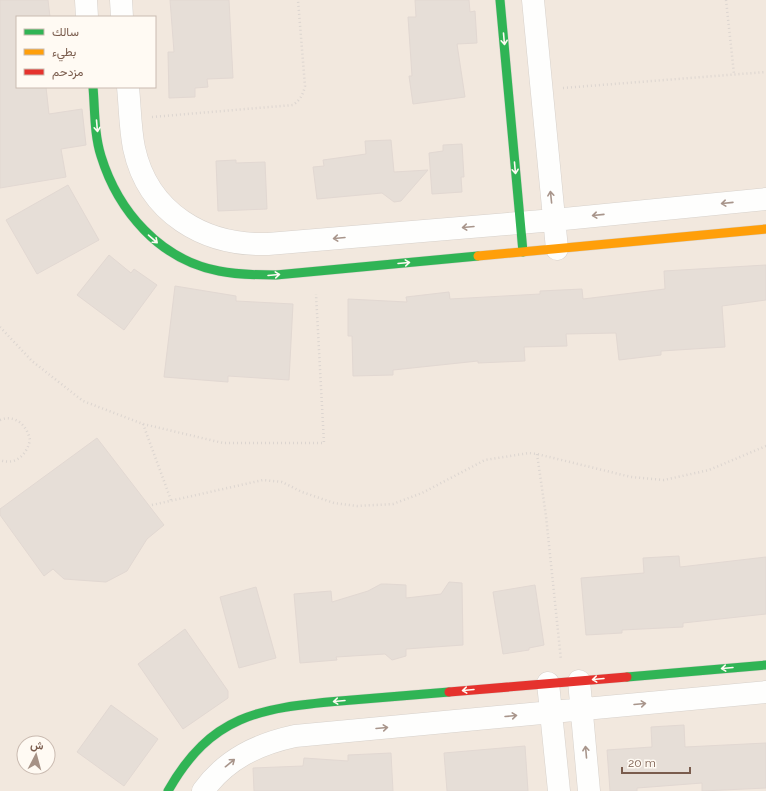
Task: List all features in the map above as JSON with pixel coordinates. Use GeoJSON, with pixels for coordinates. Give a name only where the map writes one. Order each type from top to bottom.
{"type":"FeatureCollection","features":[{"type":"Feature","properties":{"kind":"street"},"geometry":{"type":"LineString","coordinates":[[86,0],[87,16]]}},
{"type":"Feature","properties":{"kind":"street"},"geometry":{"type":"LineString","coordinates":[[121,0],[122,16]]}},
{"type":"Feature","properties":{"kind":"street"},"geometry":{"type":"LineString","coordinates":[[500,0],[523,252]]}},
{"type":"Feature","properties":{"kind":"street"},"geometry":{"type":"LineString","coordinates":[[533,0],[556,249]]}},
{"type":"Feature","properties":{"kind":"street"},"geometry":{"type":"LineString","coordinates":[[93,88],[101,155],[107,175],[116,194],[128,212],[141,228],[157,242],[193,264],[234,275],[255,277],[314,272],[766,229]]}},
{"type":"Feature","properties":{"kind":"street"},"geometry":{"type":"LineString","coordinates":[[128,88],[134,148],[140,167],[149,185],[174,215],[191,227],[209,236],[228,242],[268,244],[554,220],[766,199]]}},
{"type":"Feature","properties":{"kind":"street"},"geometry":{"type":"LineString","coordinates":[[168,791],[189,758],[205,741],[224,727],[244,716],[267,709],[290,705],[766,665]]}},
{"type":"Feature","properties":{"kind":"street"},"geometry":{"type":"LineString","coordinates":[[563,682],[582,710],[589,791]]}},
{"type":"Feature","properties":{"kind":"street"},"geometry":{"type":"LineString","coordinates":[[559,791],[551,712],[563,682]]}},
{"type":"Feature","properties":{"kind":"street"},"geometry":{"type":"LineString","coordinates":[[203,791],[218,773],[235,759],[254,748],[274,741],[303,736],[766,692]]}},
{"type":"Feature","properties":{"kind":"path"},"geometry":{"type":"LineString","coordinates":[[130,119],[293,105],[299,100],[303,93],[304,86],[298,0]]}},
{"type":"Feature","properties":{"kind":"path"},"geometry":{"type":"LineString","coordinates":[[726,0],[734,74]]}},
{"type":"Feature","properties":{"kind":"path"},"geometry":{"type":"LineString","coordinates":[[541,89],[766,72]]}},
{"type":"Feature","properties":{"kind":"path"},"geometry":{"type":"LineString","coordinates":[[0,327],[32,361],[83,401],[143,424],[223,443],[324,443],[314,272]]}},
{"type":"Feature","properties":{"kind":"path"},"geometry":{"type":"LineString","coordinates":[[0,420],[11,418],[18,421],[24,426],[30,440],[25,454],[19,459],[12,462],[0,460]]}},
{"type":"Feature","properties":{"kind":"path"},"geometry":{"type":"LineString","coordinates":[[143,424],[171,500]]}},
{"type":"Feature","properties":{"kind":"path"},"geometry":{"type":"LineString","coordinates":[[152,505],[263,480],[282,482],[302,492],[334,503],[357,506],[393,504],[422,493],[485,460],[529,453],[631,477],[664,480],[709,470],[766,446]]}},
{"type":"Feature","properties":{"kind":"path"},"geometry":{"type":"LineString","coordinates":[[537,454],[546,516],[563,682]]}},
{"type":"Feature","properties":{"kind":"shaded area"},"geometry":{"type":"Polygon","coordinates":[[[0,0],[766,0],[766,791],[0,791],[0,0]]]}},
{"type":"Feature","properties":{"kind":"building"},"geometry":{"type":"Polygon","coordinates":[[[0,0],[48,0],[50,16],[16,16],[16,88],[46,88],[49,114],[82,109],[86,145],[61,149],[66,177],[0,188],[0,0]]]}},
{"type":"Feature","properties":{"kind":"building"},"geometry":{"type":"Polygon","coordinates":[[[170,0],[229,0],[233,78],[207,79],[208,87],[195,88],[195,97],[169,98],[168,52],[174,52],[170,0]]]}},
{"type":"Feature","properties":{"kind":"building"},"geometry":{"type":"Polygon","coordinates":[[[415,0],[469,0],[470,12],[475,11],[477,43],[457,44],[465,97],[413,104],[409,76],[412,76],[408,17],[416,17],[415,0]]]}},
{"type":"Feature","properties":{"kind":"building"},"geometry":{"type":"Polygon","coordinates":[[[391,140],[394,172],[428,170],[401,201],[394,202],[382,193],[317,199],[313,167],[324,166],[323,160],[366,154],[365,141],[391,140]]]}},
{"type":"Feature","properties":{"kind":"building"},"geometry":{"type":"Polygon","coordinates":[[[462,144],[464,177],[461,177],[462,192],[432,194],[429,153],[443,151],[443,145],[462,144]]]}},
{"type":"Feature","properties":{"kind":"building"},"geometry":{"type":"Polygon","coordinates":[[[236,160],[236,163],[265,162],[267,209],[218,211],[216,161],[236,160]]]}},
{"type":"Feature","properties":{"kind":"building"},"geometry":{"type":"Polygon","coordinates":[[[68,185],[99,240],[37,274],[6,220],[68,185]]]}},
{"type":"Feature","properties":{"kind":"building"},"geometry":{"type":"Polygon","coordinates":[[[109,255],[131,273],[134,269],[157,285],[124,330],[77,295],[109,255]]]}},
{"type":"Feature","properties":{"kind":"building"},"geometry":{"type":"Polygon","coordinates":[[[766,265],[766,300],[722,306],[725,347],[661,351],[661,355],[619,360],[616,333],[566,334],[567,346],[524,347],[525,361],[478,363],[478,361],[393,370],[393,375],[353,376],[352,336],[348,336],[348,299],[407,302],[406,297],[449,292],[450,299],[540,294],[540,291],[582,289],[583,299],[665,289],[664,271],[766,265]]]}},
{"type":"Feature","properties":{"kind":"building"},"geometry":{"type":"Polygon","coordinates":[[[175,286],[236,296],[236,301],[293,304],[289,380],[228,376],[228,382],[164,377],[175,286]]]}},
{"type":"Feature","properties":{"kind":"building"},"geometry":{"type":"Polygon","coordinates":[[[97,438],[164,525],[147,539],[127,571],[106,582],[64,579],[53,569],[44,576],[0,515],[0,509],[97,438]]]}},
{"type":"Feature","properties":{"kind":"building"},"geometry":{"type":"Polygon","coordinates":[[[679,556],[680,567],[766,557],[766,614],[683,623],[683,627],[622,630],[622,633],[586,635],[581,578],[644,573],[643,558],[679,556]]]}},
{"type":"Feature","properties":{"kind":"building"},"geometry":{"type":"Polygon","coordinates":[[[449,582],[462,583],[463,645],[406,649],[406,656],[392,660],[385,654],[336,657],[337,660],[300,663],[294,594],[331,591],[332,602],[368,591],[381,584],[386,584],[406,585],[406,598],[441,594],[449,582]]]}},
{"type":"Feature","properties":{"kind":"building"},"geometry":{"type":"Polygon","coordinates":[[[535,585],[544,645],[529,648],[529,650],[503,654],[493,592],[535,585]]]}},
{"type":"Feature","properties":{"kind":"building"},"geometry":{"type":"Polygon","coordinates":[[[256,587],[276,658],[239,668],[220,597],[256,587]]]}},
{"type":"Feature","properties":{"kind":"building"},"geometry":{"type":"Polygon","coordinates":[[[185,629],[228,691],[228,698],[183,729],[138,664],[185,629]]]}},
{"type":"Feature","properties":{"kind":"building"},"geometry":{"type":"Polygon","coordinates":[[[111,705],[158,739],[124,786],[77,752],[111,705]]]}},
{"type":"Feature","properties":{"kind":"building"},"geometry":{"type":"Polygon","coordinates":[[[684,725],[685,747],[766,743],[766,788],[702,791],[702,783],[637,788],[637,791],[610,791],[607,750],[652,747],[651,727],[684,725]]]}},
{"type":"Feature","properties":{"kind":"building"},"geometry":{"type":"Polygon","coordinates":[[[525,746],[528,791],[447,791],[444,753],[525,746]]]}},
{"type":"Feature","properties":{"kind":"building"},"geometry":{"type":"Polygon","coordinates":[[[391,753],[393,791],[254,791],[253,768],[303,766],[304,758],[348,761],[348,755],[391,753]]]}},
{"type":"Feature","properties":{"kind":"traffic: fast"},"geometry":{"type":"LineString","coordinates":[[500,0],[523,252]]}},
{"type":"Feature","properties":{"kind":"traffic: fast"},"geometry":{"type":"LineString","coordinates":[[93,88],[96,131],[99,148],[118,196],[130,214],[144,230],[160,244],[178,256],[198,265],[233,273],[276,275],[478,256]]}},
{"type":"Feature","properties":{"kind":"traffic: fast"},"geometry":{"type":"LineString","coordinates":[[627,677],[766,665]]}},
{"type":"Feature","properties":{"kind":"traffic: fast"},"geometry":{"type":"LineString","coordinates":[[168,791],[184,766],[202,746],[220,731],[240,720],[285,707],[449,692]]}},
{"type":"Feature","properties":{"kind":"traffic: slow"},"geometry":{"type":"LineString","coordinates":[[478,256],[766,229]]}},
{"type":"Feature","properties":{"kind":"traffic: jam"},"geometry":{"type":"LineString","coordinates":[[449,692],[627,677]]}}]}
